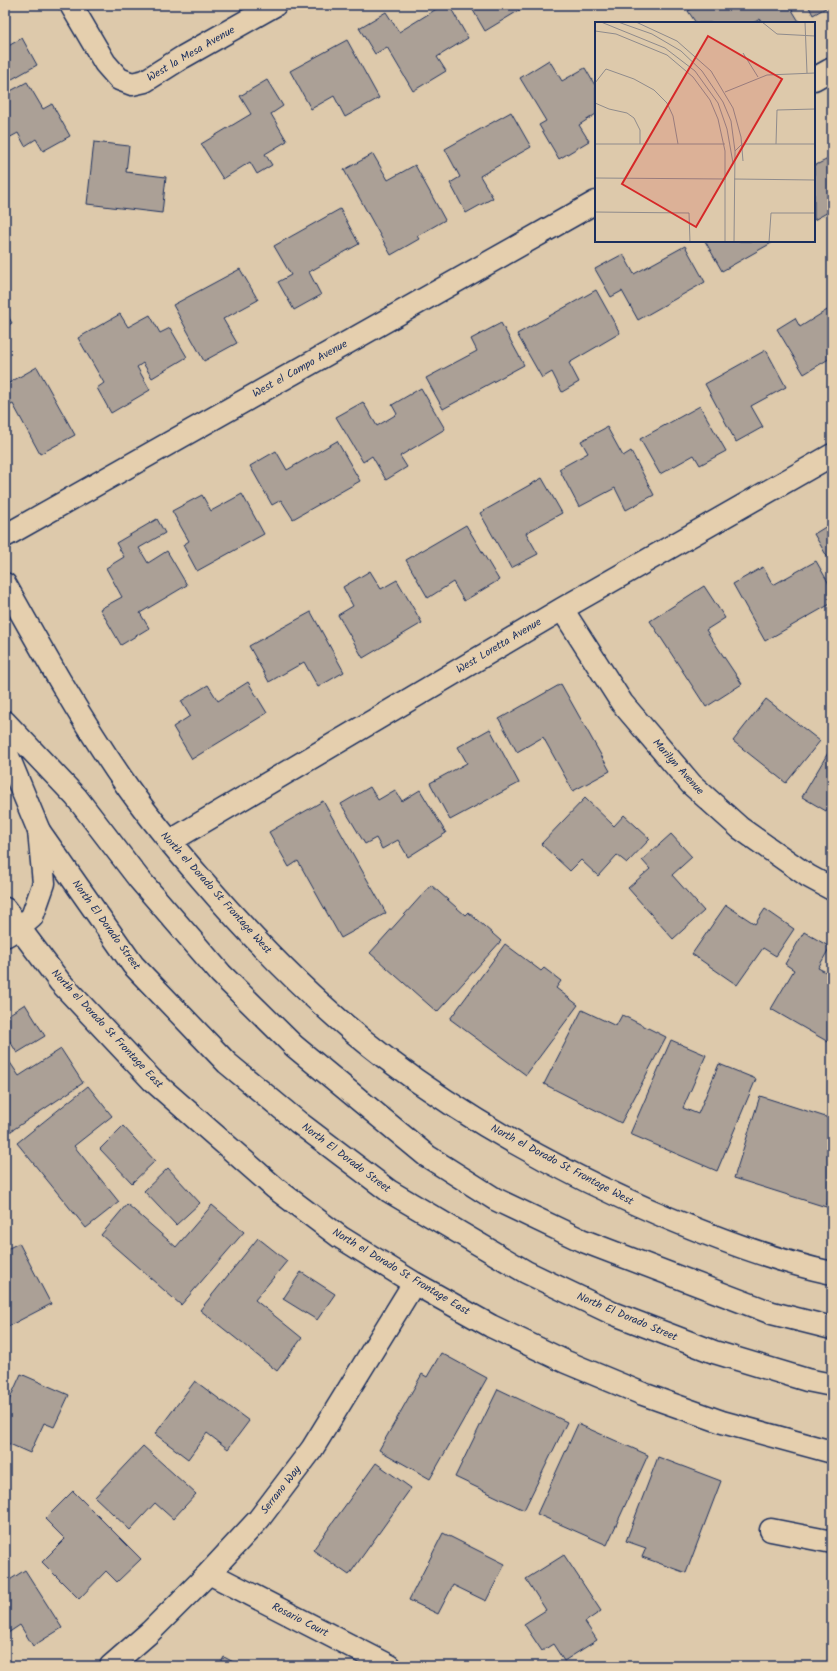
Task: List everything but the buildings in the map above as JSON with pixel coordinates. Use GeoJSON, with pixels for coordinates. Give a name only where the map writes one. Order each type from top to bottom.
{"type":"FeatureCollection","features":[{"type":"Feature","properties":{"kind":"street","name":"West la Mesa Avenue"},"geometry":{"type":"LineString","coordinates":[[71,5],[104,63],[119,79],[132,84],[145,81],[183,57],[275,5]]}},
{"type":"Feature","properties":{"kind":"street"},"geometry":{"type":"LineString","coordinates":[[815,78],[832,69]]}},
{"type":"Feature","properties":{"kind":"street","name":"West el Campo Avenue"},"geometry":{"type":"LineString","coordinates":[[5,536],[595,203]]}},
{"type":"Feature","properties":{"kind":"street","name":"West Loretta Avenue"},"geometry":{"type":"LineString","coordinates":[[169,842],[562,609],[832,455]]}},
{"type":"Feature","properties":{"kind":"street","name":"North el Dorado St Frontage West"},"geometry":{"type":"LineString","coordinates":[[5,584],[57,678],[129,789],[169,842],[223,905],[268,952],[336,1016],[387,1058],[447,1101],[509,1140],[616,1196],[713,1236],[768,1255],[832,1273]]}},
{"type":"Feature","properties":{"kind":"street","name":"Marilyn Avenue"},"geometry":{"type":"LineString","coordinates":[[562,609],[622,703],[691,784],[740,828],[808,876],[832,889]]}},
{"type":"Feature","properties":{"kind":"street"},"geometry":{"type":"LineString","coordinates":[[5,722],[76,797],[139,879],[221,974],[294,1046],[427,1156],[495,1199],[581,1240],[772,1314],[832,1328]]}},
{"type":"Feature","properties":{"kind":"street","name":"North El Dorado Street"},"geometry":{"type":"LineString","coordinates":[[5,749],[39,831],[133,965],[227,1063],[298,1122],[389,1191],[526,1272],[612,1313],[714,1352],[832,1386]]}},
{"type":"Feature","properties":{"kind":"street"},"geometry":{"type":"LineString","coordinates":[[12,932],[32,917],[44,883],[39,831]]}},
{"type":"Feature","properties":{"kind":"street","name":"North el Dorado St Frontage East"},"geometry":{"type":"LineString","coordinates":[[5,909],[12,932],[152,1080],[275,1188],[340,1237],[414,1283],[491,1326],[566,1362],[643,1394],[722,1422],[832,1452]]}},
{"type":"Feature","properties":{"kind":"street","name":"Serrano Way"},"geometry":{"type":"LineString","coordinates":[[110,1666],[150,1632],[209,1573],[259,1519],[312,1449],[414,1283]]}},
{"type":"Feature","properties":{"kind":"street"},"geometry":{"type":"LineString","coordinates":[[771,1530],[832,1542]]}},
{"type":"Feature","properties":{"kind":"street","name":"Rosario Court"},"geometry":{"type":"LineString","coordinates":[[209,1573],[390,1666]]}}]}
